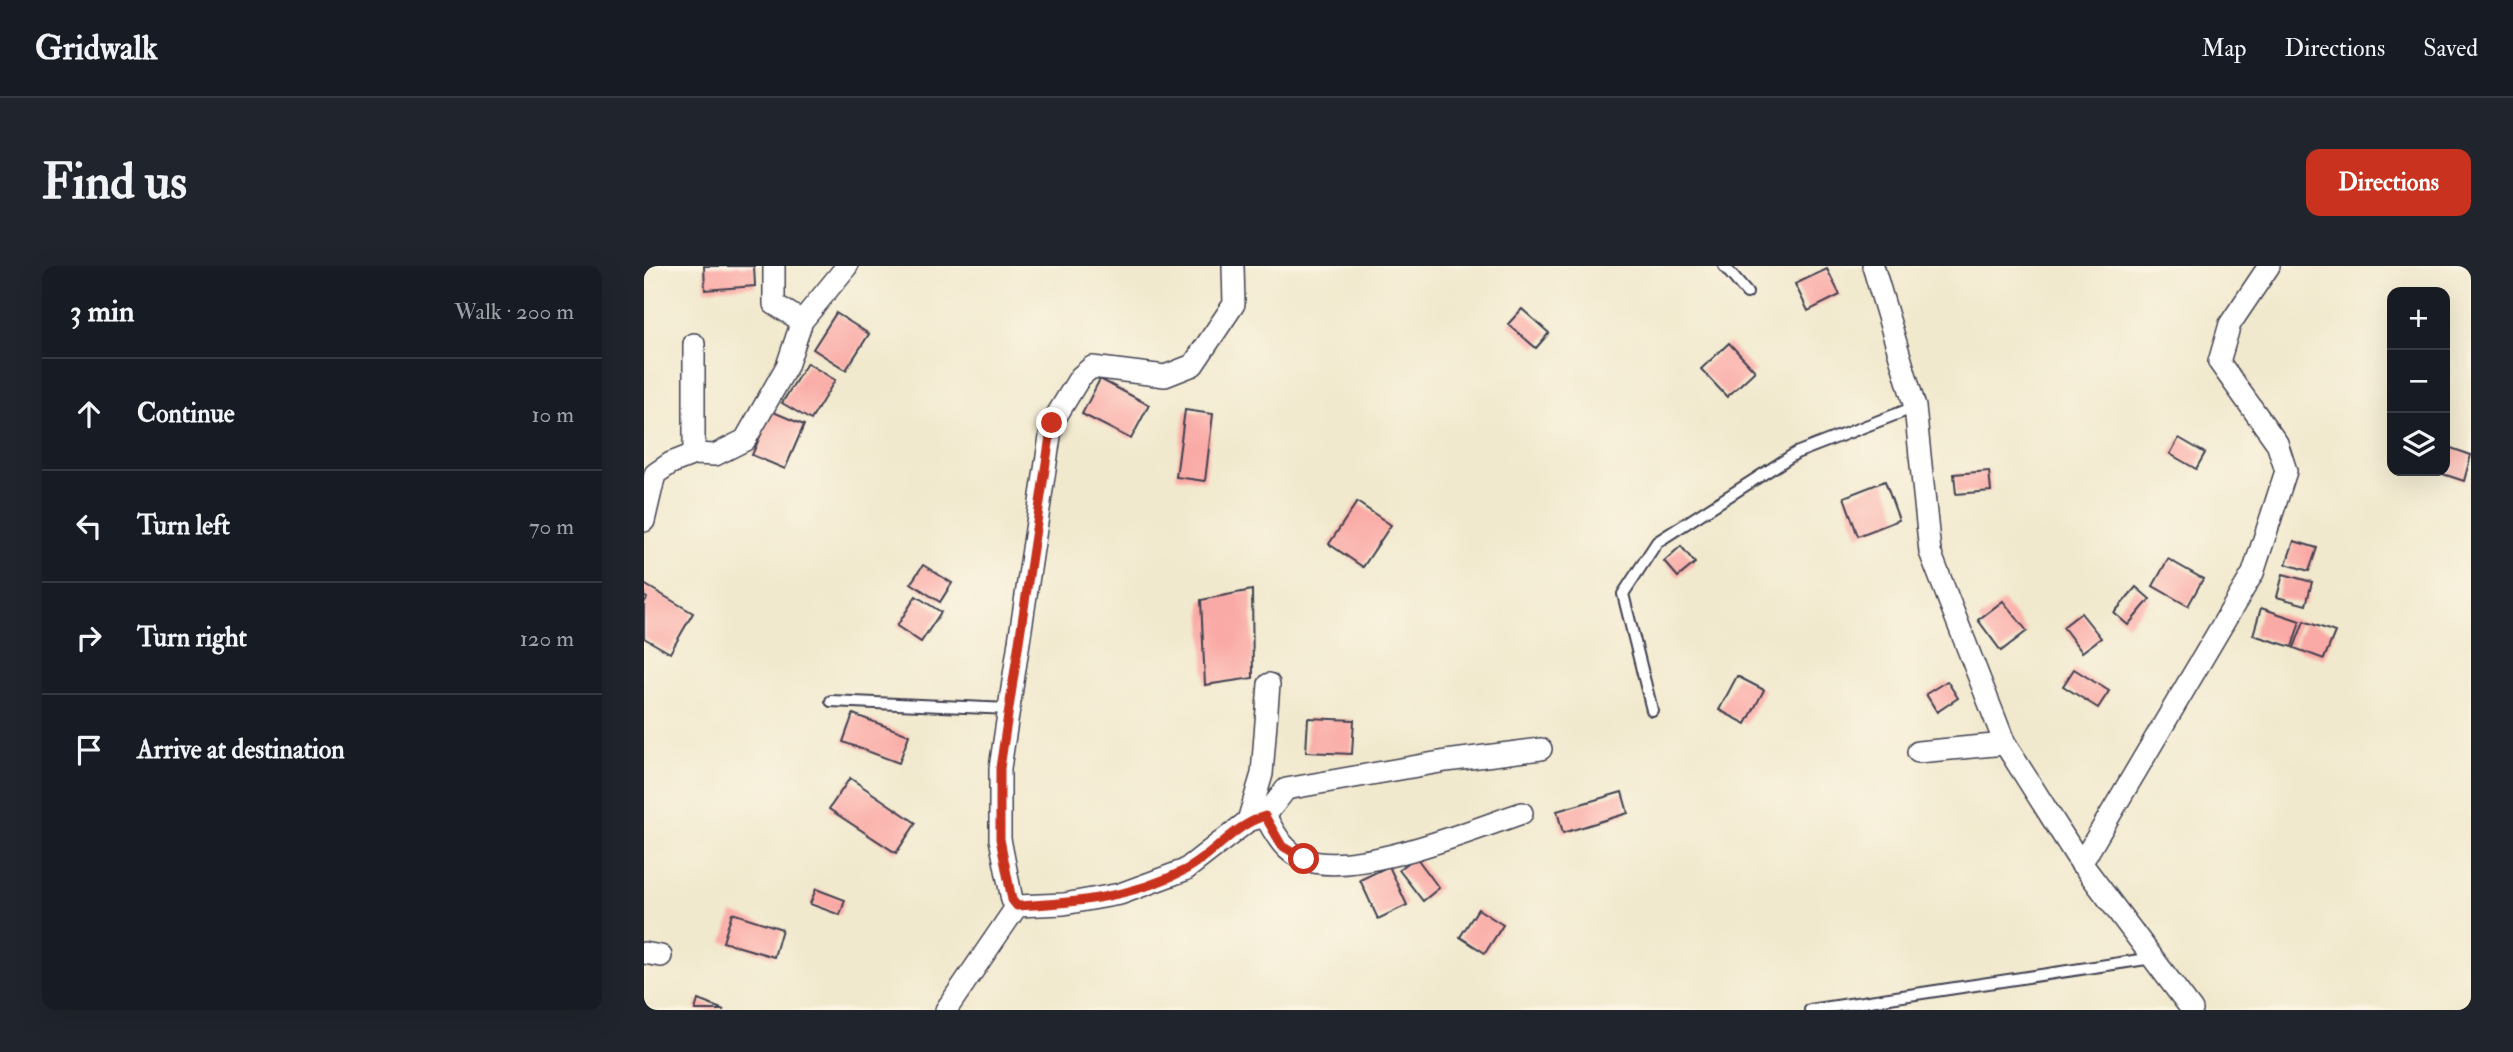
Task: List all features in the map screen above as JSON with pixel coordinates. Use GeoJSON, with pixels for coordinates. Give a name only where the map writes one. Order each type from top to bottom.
{"type":"FeatureCollection","features":[{"type":"Feature","properties":{"kind":"street"},"geometry":{"type":"LineString","coordinates":[[774,266],[774,304],[802,321]]}},
{"type":"Feature","properties":{"kind":"street"},"geometry":{"type":"LineString","coordinates":[[644,521],[655,474],[671,463],[694,454],[715,455],[745,440],[787,366],[802,321],[848,266]]}},
{"type":"Feature","properties":{"kind":"street"},"geometry":{"type":"LineString","coordinates":[[1017,906],[1012,900],[1000,839],[1000,768],[1052,423],[1080,377],[1092,367],[1165,376],[1194,365],[1234,304],[1233,266]]}},
{"type":"Feature","properties":{"kind":"street"},"geometry":{"type":"LineString","coordinates":[[1872,266],[1915,407],[1930,552],[2005,744],[2081,863],[2192,1010]]}},
{"type":"Feature","properties":{"kind":"street"},"geometry":{"type":"LineString","coordinates":[[2081,863],[2253,573],[2286,471],[2277,443],[2219,362],[2230,324],[2269,266]]}},
{"type":"Feature","properties":{"kind":"street"},"geometry":{"type":"LineString","coordinates":[[694,344],[694,454]]}},
{"type":"Feature","properties":{"kind":"street"},"geometry":{"type":"LineString","coordinates":[[1269,684],[1257,818],[1282,846],[1304,859],[1335,864],[1402,853],[1522,813]]}},
{"type":"Feature","properties":{"kind":"street"},"geometry":{"type":"LineString","coordinates":[[1918,752],[2005,744]]}},
{"type":"Feature","properties":{"kind":"street"},"geometry":{"type":"LineString","coordinates":[[1017,906],[1064,904],[1119,894],[1185,870],[1257,818],[1286,789],[1446,761],[1541,749]]}},
{"type":"Feature","properties":{"kind":"street"},"geometry":{"type":"LineString","coordinates":[[946,1010],[1017,906]]}},
{"type":"Feature","properties":{"kind":"lane"},"geometry":{"type":"LineString","coordinates":[[1724,266],[1747,293]]}},
{"type":"Feature","properties":{"kind":"lane"},"geometry":{"type":"LineString","coordinates":[[1652,710],[1622,594],[1657,542],[1796,453],[1915,407]]}},
{"type":"Feature","properties":{"kind":"lane"},"geometry":{"type":"LineString","coordinates":[[831,701],[1009,709]]}},
{"type":"Feature","properties":{"kind":"lane"},"geometry":{"type":"LineString","coordinates":[[1810,1010],[2152,958]]}},
{"type":"Feature","properties":{"kind":"building"},"geometry":{"type":"Polygon","coordinates":[[[704,266],[754,266],[755,286],[705,290],[704,266]]]}},
{"type":"Feature","properties":{"kind":"building"},"geometry":{"type":"Polygon","coordinates":[[[1827,269],[1840,295],[1808,311],[1795,284],[1827,269]]]}},
{"type":"Feature","properties":{"kind":"building"},"geometry":{"type":"Polygon","coordinates":[[[1522,309],[1549,333],[1536,348],[1508,324],[1522,309]]]}},
{"type":"Feature","properties":{"kind":"building"},"geometry":{"type":"Polygon","coordinates":[[[836,313],[869,334],[846,370],[813,349],[836,313]]]}},
{"type":"Feature","properties":{"kind":"building"},"geometry":{"type":"Polygon","coordinates":[[[1729,343],[1755,371],[1727,397],[1701,369],[1729,343]]]}},
{"type":"Feature","properties":{"kind":"building"},"geometry":{"type":"Polygon","coordinates":[[[807,363],[835,380],[811,420],[782,403],[807,363]]]}},
{"type":"Feature","properties":{"kind":"building"},"geometry":{"type":"Polygon","coordinates":[[[1100,379],[1149,405],[1131,439],[1082,414],[1100,379]]]}},
{"type":"Feature","properties":{"kind":"building"},"geometry":{"type":"Polygon","coordinates":[[[1185,410],[1213,414],[1205,481],[1176,477],[1185,410]]]}},
{"type":"Feature","properties":{"kind":"building"},"geometry":{"type":"Polygon","coordinates":[[[771,411],[804,425],[785,469],[752,455],[771,411]]]}},
{"type":"Feature","properties":{"kind":"building"},"geometry":{"type":"Polygon","coordinates":[[[2179,438],[2205,453],[2196,469],[2170,454],[2179,438]]]}},
{"type":"Feature","properties":{"kind":"building"},"geometry":{"type":"Polygon","coordinates":[[[2451,448],[2471,455],[2464,481],[2449,476],[2451,448]]]}},
{"type":"Feature","properties":{"kind":"building"},"geometry":{"type":"Polygon","coordinates":[[[1989,471],[1991,491],[1956,494],[1954,474],[1989,471]]]}},
{"type":"Feature","properties":{"kind":"building"},"geometry":{"type":"Polygon","coordinates":[[[1885,481],[1899,520],[1858,536],[1844,497],[1885,481]]]}},
{"type":"Feature","properties":{"kind":"building"},"geometry":{"type":"Polygon","coordinates":[[[1357,502],[1391,525],[1363,567],[1329,544],[1357,502]]]}},
{"type":"Feature","properties":{"kind":"building"},"geometry":{"type":"Polygon","coordinates":[[[2294,541],[2317,548],[2309,571],[2286,564],[2294,541]]]}},
{"type":"Feature","properties":{"kind":"building"},"geometry":{"type":"Polygon","coordinates":[[[1681,546],[1695,563],[1678,577],[1664,561],[1681,546]]]}},
{"type":"Feature","properties":{"kind":"building"},"geometry":{"type":"Polygon","coordinates":[[[2168,559],[2203,579],[2188,606],[2153,586],[2168,559]]]}},
{"type":"Feature","properties":{"kind":"building"},"geometry":{"type":"Polygon","coordinates":[[[923,565],[952,583],[940,602],[911,583],[923,565]]]}},
{"type":"Feature","properties":{"kind":"building"},"geometry":{"type":"Polygon","coordinates":[[[2283,574],[2312,582],[2306,605],[2277,597],[2283,574]]]}},
{"type":"Feature","properties":{"kind":"building"},"geometry":{"type":"Polygon","coordinates":[[[644,584],[693,613],[670,653],[644,638],[644,603],[647,598],[644,596],[644,584]]]}},
{"type":"Feature","properties":{"kind":"building"},"geometry":{"type":"Polygon","coordinates":[[[2136,587],[2150,599],[2128,625],[2114,613],[2136,587]]]}},
{"type":"Feature","properties":{"kind":"building"},"geometry":{"type":"Polygon","coordinates":[[[1252,590],[1253,678],[1205,685],[1201,600],[1252,590]]]}},
{"type":"Feature","properties":{"kind":"building"},"geometry":{"type":"Polygon","coordinates":[[[916,596],[941,612],[921,642],[897,626],[916,596]]]}},
{"type":"Feature","properties":{"kind":"building"},"geometry":{"type":"Polygon","coordinates":[[[2003,601],[2027,631],[2001,651],[1978,620],[2003,601]]]}},
{"type":"Feature","properties":{"kind":"building"},"geometry":{"type":"Polygon","coordinates":[[[2261,608],[2300,621],[2292,647],[2253,635],[2261,608]]]}},
{"type":"Feature","properties":{"kind":"building"},"geometry":{"type":"Polygon","coordinates":[[[2081,613],[2101,638],[2082,652],[2063,627],[2081,613]]]}},
{"type":"Feature","properties":{"kind":"building"},"geometry":{"type":"Polygon","coordinates":[[[2304,621],[2335,632],[2324,659],[2294,648],[2304,621]]]}},
{"type":"Feature","properties":{"kind":"building"},"geometry":{"type":"Polygon","coordinates":[[[2074,669],[2109,691],[2098,708],[2063,686],[2074,669]]]}},
{"type":"Feature","properties":{"kind":"building"},"geometry":{"type":"Polygon","coordinates":[[[1737,676],[1764,690],[1746,724],[1719,710],[1737,676]]]}},
{"type":"Feature","properties":{"kind":"building"},"geometry":{"type":"Polygon","coordinates":[[[1947,681],[1958,698],[1937,712],[1926,694],[1947,681]]]}},
{"type":"Feature","properties":{"kind":"building"},"geometry":{"type":"Polygon","coordinates":[[[853,714],[909,735],[899,763],[843,742],[853,714]]]}},
{"type":"Feature","properties":{"kind":"building"},"geometry":{"type":"Polygon","coordinates":[[[1308,718],[1354,720],[1352,754],[1306,752],[1308,718]]]}},
{"type":"Feature","properties":{"kind":"building"},"geometry":{"type":"Polygon","coordinates":[[[850,778],[916,823],[896,853],[829,809],[850,778]]]}},
{"type":"Feature","properties":{"kind":"building"},"geometry":{"type":"Polygon","coordinates":[[[1622,792],[1628,813],[1563,833],[1557,811],[1622,792]]]}},
{"type":"Feature","properties":{"kind":"building"},"geometry":{"type":"Polygon","coordinates":[[[1416,857],[1439,888],[1423,901],[1399,870],[1416,857]]]}},
{"type":"Feature","properties":{"kind":"building"},"geometry":{"type":"Polygon","coordinates":[[[1389,866],[1407,905],[1378,919],[1360,880],[1389,866]]]}},
{"type":"Feature","properties":{"kind":"building"},"geometry":{"type":"Polygon","coordinates":[[[816,889],[845,900],[840,915],[810,904],[816,889]]]}},
{"type":"Feature","properties":{"kind":"building"},"geometry":{"type":"Polygon","coordinates":[[[1478,909],[1503,925],[1485,953],[1460,937],[1478,909]]]}},
{"type":"Feature","properties":{"kind":"building"},"geometry":{"type":"Polygon","coordinates":[[[732,913],[782,929],[774,957],[723,942],[732,913]]]}},
{"type":"Feature","properties":{"kind":"building"},"geometry":{"type":"Polygon","coordinates":[[[698,1000],[724,1010],[695,1010],[698,1000]]]}},
{"type":"Feature","properties":{"kind":"route"},"geometry":{"type":"LineString","coordinates":[[1052,423],[1035,552],[1000,768],[1000,839],[1012,900],[1017,906],[1064,904],[1119,894],[1185,870],[1221,845],[1248,821],[1265,816],[1282,846],[1304,859]]}}]}
